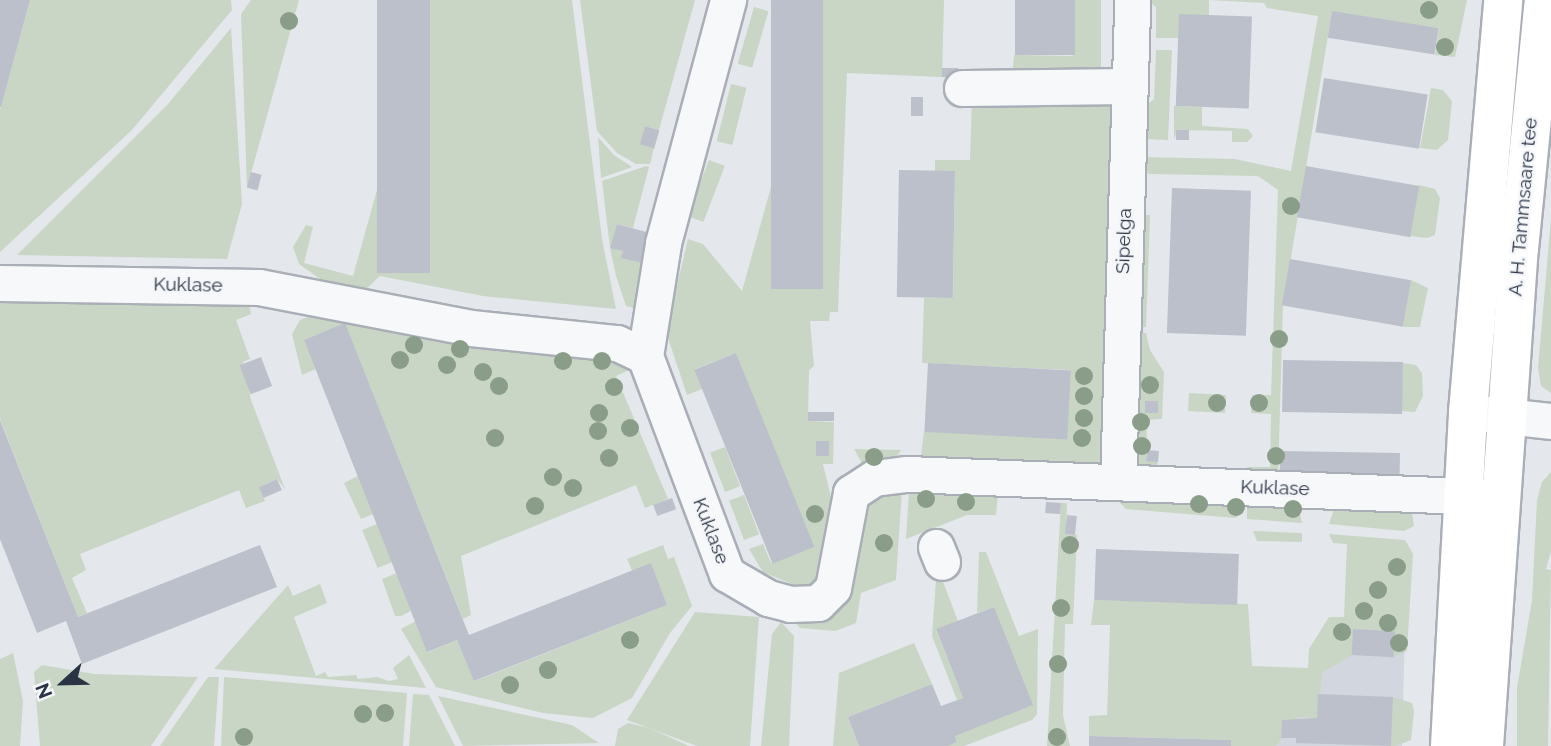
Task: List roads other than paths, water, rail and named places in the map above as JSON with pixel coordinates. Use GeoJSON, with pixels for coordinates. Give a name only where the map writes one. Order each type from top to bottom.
{"type":"FeatureCollection","features":[{"type":"Feature","properties":{"kind":"main road","name":"A. H. Tammsaare tee"},"geometry":{"type":"LineString","coordinates":[[1484,746],[1481,496],[1468,412],[1503,0]]}},
{"type":"Feature","properties":{"kind":"main road","name":"A. H. Tammsaare tee"},"geometry":{"type":"LineString","coordinates":[[1450,746],[1481,496],[1506,414],[1529,132],[1544,0]]}},
{"type":"Feature","properties":{"kind":"street"},"geometry":{"type":"LineString","coordinates":[[645,356],[663,243],[728,0]]}},
{"type":"Feature","properties":{"kind":"street","name":"Sipelga"},"geometry":{"type":"LineString","coordinates":[[1118,482],[1132,0]]}},
{"type":"Feature","properties":{"kind":"street"},"geometry":{"type":"LineString","coordinates":[[962,88],[1129,86]]}},
{"type":"Feature","properties":{"kind":"street","name":"Kuklase"},"geometry":{"type":"LineString","coordinates":[[0,283],[259,286],[471,328],[617,343],[645,356],[727,574],[768,598],[790,604],[818,603],[833,588],[851,493],[874,478],[906,474],[1118,482],[1173,476],[1481,496]]}},
{"type":"Feature","properties":{"kind":"street"},"geometry":{"type":"LineString","coordinates":[[1468,412],[1506,414],[1551,421]]}}]}
